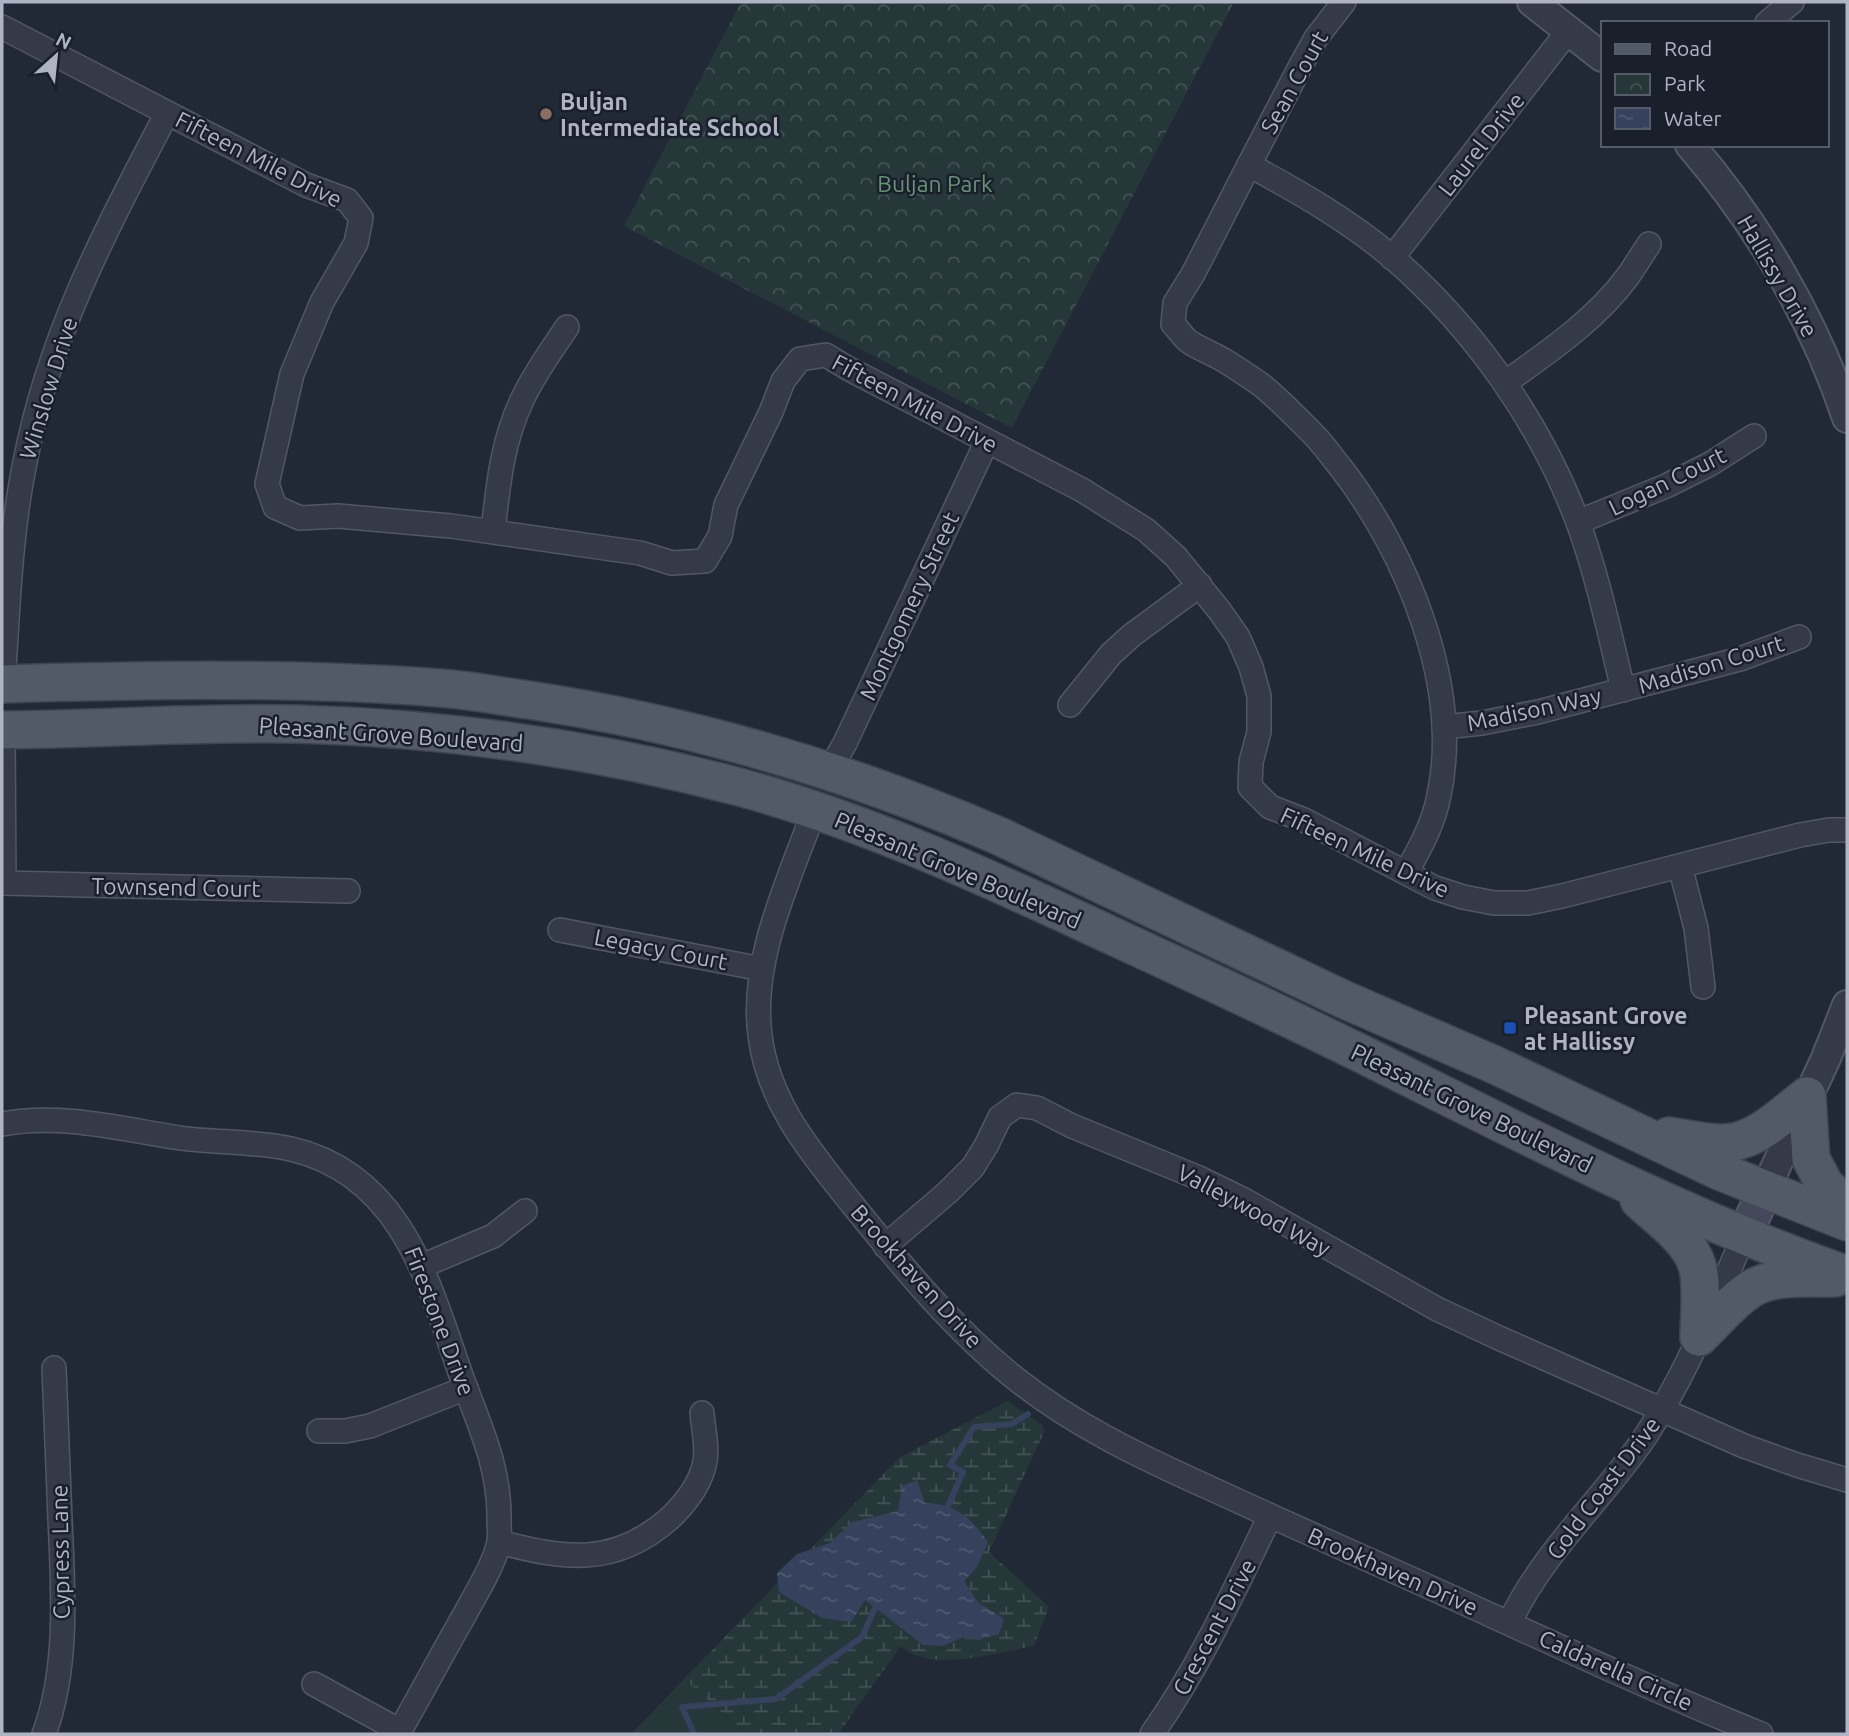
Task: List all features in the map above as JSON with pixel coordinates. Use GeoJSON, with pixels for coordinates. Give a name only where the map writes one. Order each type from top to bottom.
{"type":"FeatureCollection","features":[{"type":"Feature","properties":{"kind":"main road","name":"Pleasant Grove Boulevard"},"geometry":{"type":"LineString","coordinates":[[2,685],[297,680],[443,688],[587,709],[739,743],[829,771],[999,836],[1634,1132],[1847,1222]]}},
{"type":"Feature","properties":{"kind":"main road","name":"Pleasant Grove Boulevard"},"geometry":{"type":"LineString","coordinates":[[3,730],[296,724],[439,733],[542,745],[659,767],[747,789],[892,839],[981,875],[1327,1038],[1472,1111],[1744,1236],[1847,1277]]}},
{"type":"Feature","properties":{"kind":"main road"},"geometry":{"type":"LineString","coordinates":[[542,745],[604,735],[694,754],[793,781],[810,782],[829,771]]}},
{"type":"Feature","properties":{"kind":"main road"},"geometry":{"type":"LineString","coordinates":[[1634,1132],[1726,1143],[1743,1140],[1807,1096]]}},
{"type":"Feature","properties":{"kind":"main road"},"geometry":{"type":"LineString","coordinates":[[1807,1096],[1811,1159],[1825,1185],[1847,1208]]}},
{"type":"Feature","properties":{"kind":"main road"},"geometry":{"type":"LineString","coordinates":[[1615,1177],[1685,1243],[1693,1256],[1698,1268],[1699,1337]]}},
{"type":"Feature","properties":{"kind":"main road"},"geometry":{"type":"LineString","coordinates":[[1744,1236],[1765,1189]]}},
{"type":"Feature","properties":{"kind":"main road"},"geometry":{"type":"LineString","coordinates":[[1699,1337],[1748,1290],[1760,1284],[1847,1277]]}},
{"type":"Feature","properties":{"kind":"street","name":"Sean Court"},"geometry":{"type":"LineString","coordinates":[[1344,2],[1306,56],[1193,274],[1175,303],[1173,324],[1189,342],[1224,360],[1262,386],[1317,438],[1364,498],[1397,555],[1418,604],[1432,653],[1444,727],[1439,796],[1426,836],[1406,873]]}},
{"type":"Feature","properties":{"kind":"street"},"geometry":{"type":"LineString","coordinates":[[1532,2],[1601,56]]}},
{"type":"Feature","properties":{"kind":"street"},"geometry":{"type":"LineString","coordinates":[[1769,21],[1792,2]]}},
{"type":"Feature","properties":{"kind":"street","name":"Fifteen Mile Drive"},"geometry":{"type":"LineString","coordinates":[[2,27],[306,185],[347,200],[361,218],[356,243],[321,302],[292,374],[267,484],[275,507],[300,518],[338,516],[493,531],[640,553],[672,563],[705,561],[720,536],[726,505],[783,381],[800,359],[825,355],[1114,509],[1146,530],[1176,557],[1200,585],[1237,638],[1254,676],[1259,696],[1259,732],[1251,762],[1250,787],[1270,807],[1304,820],[1435,888],[1463,897],[1494,902],[1528,903],[1800,835],[1847,830]]}},
{"type":"Feature","properties":{"kind":"street","name":"Laurel Drive"},"geometry":{"type":"LineString","coordinates":[[1392,258],[1569,30]]}},
{"type":"Feature","properties":{"kind":"street","name":"Winslow Drive"},"geometry":{"type":"LineString","coordinates":[[2,685],[8,526],[50,365],[96,251],[167,113]]}},
{"type":"Feature","properties":{"kind":"street","name":"Hallissy Drive"},"geometry":{"type":"LineString","coordinates":[[1692,147],[1739,209],[1774,261],[1812,334],[1847,418]]}},
{"type":"Feature","properties":{"kind":"street"},"geometry":{"type":"LineString","coordinates":[[1249,165],[1324,208],[1392,258],[1454,319],[1505,383],[1544,449],[1578,522],[1597,582],[1623,690]]}},
{"type":"Feature","properties":{"kind":"street"},"geometry":{"type":"LineString","coordinates":[[1505,383],[1573,332],[1603,305],[1627,278],[1648,244]]}},
{"type":"Feature","properties":{"kind":"street"},"geometry":{"type":"LineString","coordinates":[[493,531],[502,458],[510,430],[521,401],[537,372],[567,327]]}},
{"type":"Feature","properties":{"kind":"street","name":"Logan Court"},"geometry":{"type":"LineString","coordinates":[[1578,522],[1666,486],[1710,464],[1754,436]]}},
{"type":"Feature","properties":{"kind":"street","name":"Montgomery Street"},"geometry":{"type":"LineString","coordinates":[[829,771],[845,743],[986,441]]}},
{"type":"Feature","properties":{"kind":"street"},"geometry":{"type":"LineString","coordinates":[[1070,705],[1111,654],[1132,635],[1200,585]]}},
{"type":"Feature","properties":{"kind":"street","name":"Madison Court"},"geometry":{"type":"LineString","coordinates":[[1623,690],[1740,659],[1799,637]]}},
{"type":"Feature","properties":{"kind":"street","name":"Madison Way"},"geometry":{"type":"LineString","coordinates":[[1444,727],[1538,712],[1623,690]]}},
{"type":"Feature","properties":{"kind":"street"},"geometry":{"type":"LineString","coordinates":[[3,730],[3,883]]}},
{"type":"Feature","properties":{"kind":"street","name":"Brookhaven Drive"},"geometry":{"type":"LineString","coordinates":[[814,811],[769,937],[758,1003],[759,1034],[764,1062],[780,1105],[807,1147],[885,1246],[961,1331],[1015,1378],[1063,1413],[1111,1442],[1510,1622]]}},
{"type":"Feature","properties":{"kind":"street"},"geometry":{"type":"LineString","coordinates":[[1680,866],[1696,928],[1703,987]]}},
{"type":"Feature","properties":{"kind":"street","name":"Townsend Court"},"geometry":{"type":"LineString","coordinates":[[3,883],[348,891]]}},
{"type":"Feature","properties":{"kind":"street","name":"Legacy Court"},"geometry":{"type":"LineString","coordinates":[[560,930],[762,969]]}},
{"type":"Feature","properties":{"kind":"street"},"geometry":{"type":"LineString","coordinates":[[1765,1189],[1847,1005]]}},
{"type":"Feature","properties":{"kind":"street","name":"Valleywood Way"},"geometry":{"type":"LineString","coordinates":[[885,1246],[973,1167],[1000,1117],[1017,1105],[1037,1108],[1072,1126],[1178,1169],[1244,1200],[1437,1310],[1662,1410]]}},
{"type":"Feature","properties":{"kind":"street","name":"Firestone Drive"},"geometry":{"type":"LineString","coordinates":[[2,1124],[57,1119],[197,1140],[290,1149],[326,1161],[352,1174],[403,1230],[422,1266],[487,1440],[497,1482],[499,1542],[484,1579],[399,1733]]}},
{"type":"Feature","properties":{"kind":"street"},"geometry":{"type":"LineString","coordinates":[[422,1266],[493,1236],[525,1211]]}},
{"type":"Feature","properties":{"kind":"street","name":"Gold Coast Drive"},"geometry":{"type":"LineString","coordinates":[[1510,1622],[1536,1575],[1625,1465],[1662,1410],[1699,1337],[1744,1236]]}},
{"type":"Feature","properties":{"kind":"street","name":"Cypress Lane"},"geometry":{"type":"LineString","coordinates":[[44,1734],[50,1718],[57,1678],[62,1620],[54,1368]]}},
{"type":"Feature","properties":{"kind":"street"},"geometry":{"type":"LineString","coordinates":[[319,1431],[345,1431],[370,1426],[466,1388]]}},
{"type":"Feature","properties":{"kind":"street"},"geometry":{"type":"LineString","coordinates":[[1662,1410],[1765,1454],[1847,1480]]}},
{"type":"Feature","properties":{"kind":"street"},"geometry":{"type":"LineString","coordinates":[[499,1542],[533,1551],[584,1556],[621,1550],[639,1541],[682,1507],[698,1484],[706,1459],[702,1413]]}},
{"type":"Feature","properties":{"kind":"street","name":"Crescent Drive"},"geometry":{"type":"LineString","coordinates":[[1152,1734],[1170,1709],[1214,1634],[1270,1516]]}},
{"type":"Feature","properties":{"kind":"street","name":"Caldarella Circle"},"geometry":{"type":"LineString","coordinates":[[1510,1622],[1716,1726],[1761,1734]]}},
{"type":"Feature","properties":{"kind":"street"},"geometry":{"type":"LineString","coordinates":[[314,1684],[399,1733]]}},
{"type":"Feature","properties":{"kind":"green space","name":"Buljan Park"},"geometry":{"type":"Polygon","coordinates":[[[741,2],[1234,2],[1012,428],[624,226],[741,2]]]}},
{"type":"Feature","properties":{"kind":"green space"},"geometry":{"type":"Polygon","coordinates":[[[1008,1401],[1045,1430],[989,1552],[1049,1607],[1034,1646],[945,1660],[928,1659],[901,1646],[838,1734],[746,1734],[684,1679],[900,1457],[1008,1401]]]}},
{"type":"Feature","properties":{"kind":"green space"},"geometry":{"type":"Polygon","coordinates":[[[684,1679],[746,1734],[631,1734],[684,1679]]]}},
{"type":"Feature","properties":{"kind":"water"},"geometry":{"type":"Polygon","coordinates":[[[917,1480],[925,1503],[954,1509],[969,1519],[988,1542],[977,1567],[964,1581],[978,1602],[1004,1619],[999,1634],[977,1640],[964,1637],[942,1646],[923,1645],[865,1600],[851,1622],[822,1618],[779,1592],[777,1573],[797,1554],[830,1543],[852,1522],[898,1511],[902,1486],[917,1480]]]}},
{"type":"Feature","properties":{"kind":"waterway"},"geometry":{"type":"LineString","coordinates":[[948,1506],[963,1472],[950,1465],[974,1427],[1012,1424],[1028,1414]]}},
{"type":"Feature","properties":{"kind":"waterway"},"geometry":{"type":"LineString","coordinates":[[694,1734],[682,1707],[776,1699],[862,1637],[875,1608]]}},
{"type":"Feature","properties":{"kind":"place","name":"Buljan Intermediate School"},"geometry":{"type":"Point","coordinates":[546,114]}},
{"type":"Feature","properties":{"kind":"place","name":"Pleasant Grove at Hallissy"},"geometry":{"type":"Point","coordinates":[1510,1028]}}]}
